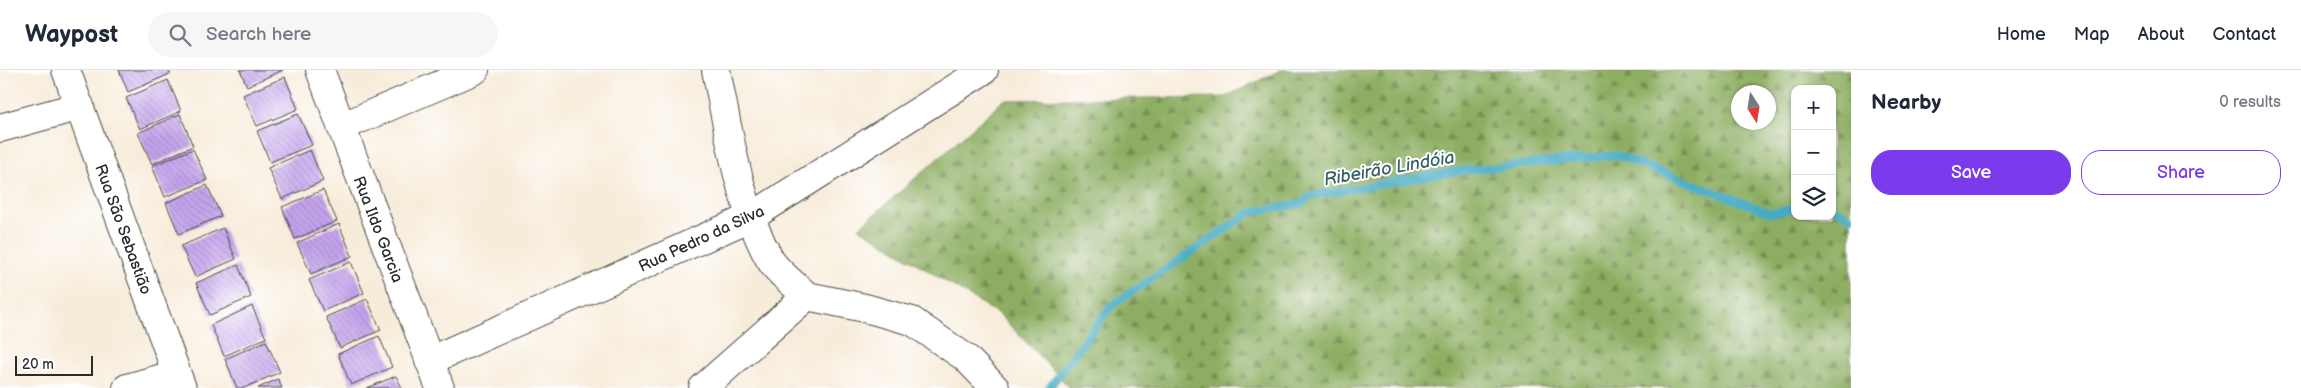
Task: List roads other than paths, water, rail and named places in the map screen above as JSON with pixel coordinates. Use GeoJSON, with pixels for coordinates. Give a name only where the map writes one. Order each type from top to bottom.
{"type":"FeatureCollection","features":[{"type":"Feature","properties":{"kind":"street","name":"Rua São Sebastião"},"geometry":{"type":"LineString","coordinates":[[66,70],[179,381]]}},
{"type":"Feature","properties":{"kind":"street","name":"Rua Ildo Garcia"},"geometry":{"type":"LineString","coordinates":[[320,70],[440,388]]}},
{"type":"Feature","properties":{"kind":"street"},"geometry":{"type":"LineString","coordinates":[[340,127],[475,70]]}},
{"type":"Feature","properties":{"kind":"street"},"geometry":{"type":"LineString","coordinates":[[716,70],[740,179],[751,217],[770,259],[807,296],[912,320],[966,358],[995,388]]}},
{"type":"Feature","properties":{"kind":"street","name":"Rua Pedro da Silva"},"geometry":{"type":"LineString","coordinates":[[429,362],[751,217],[984,70]]}},
{"type":"Feature","properties":{"kind":"street"},"geometry":{"type":"LineString","coordinates":[[0,128],[80,106]]}},
{"type":"Feature","properties":{"kind":"street"},"geometry":{"type":"LineString","coordinates":[[703,388],[807,296]]}},
{"type":"Feature","properties":{"kind":"street"},"geometry":{"type":"LineString","coordinates":[[127,388],[179,381]]}},
{"type":"Feature","properties":{"kind":"waterway","name":"Ribeirão Lindóia"},"geometry":{"type":"LineString","coordinates":[[1049,388],[1111,306],[1251,212],[1301,204],[1310,196],[1459,171],[1616,155],[1771,213],[1791,209]]}},
{"type":"Feature","properties":{"kind":"waterway","name":"Ribeirão Lindóia"},"geometry":{"type":"LineString","coordinates":[[1836,210],[1851,217]]}}]}
